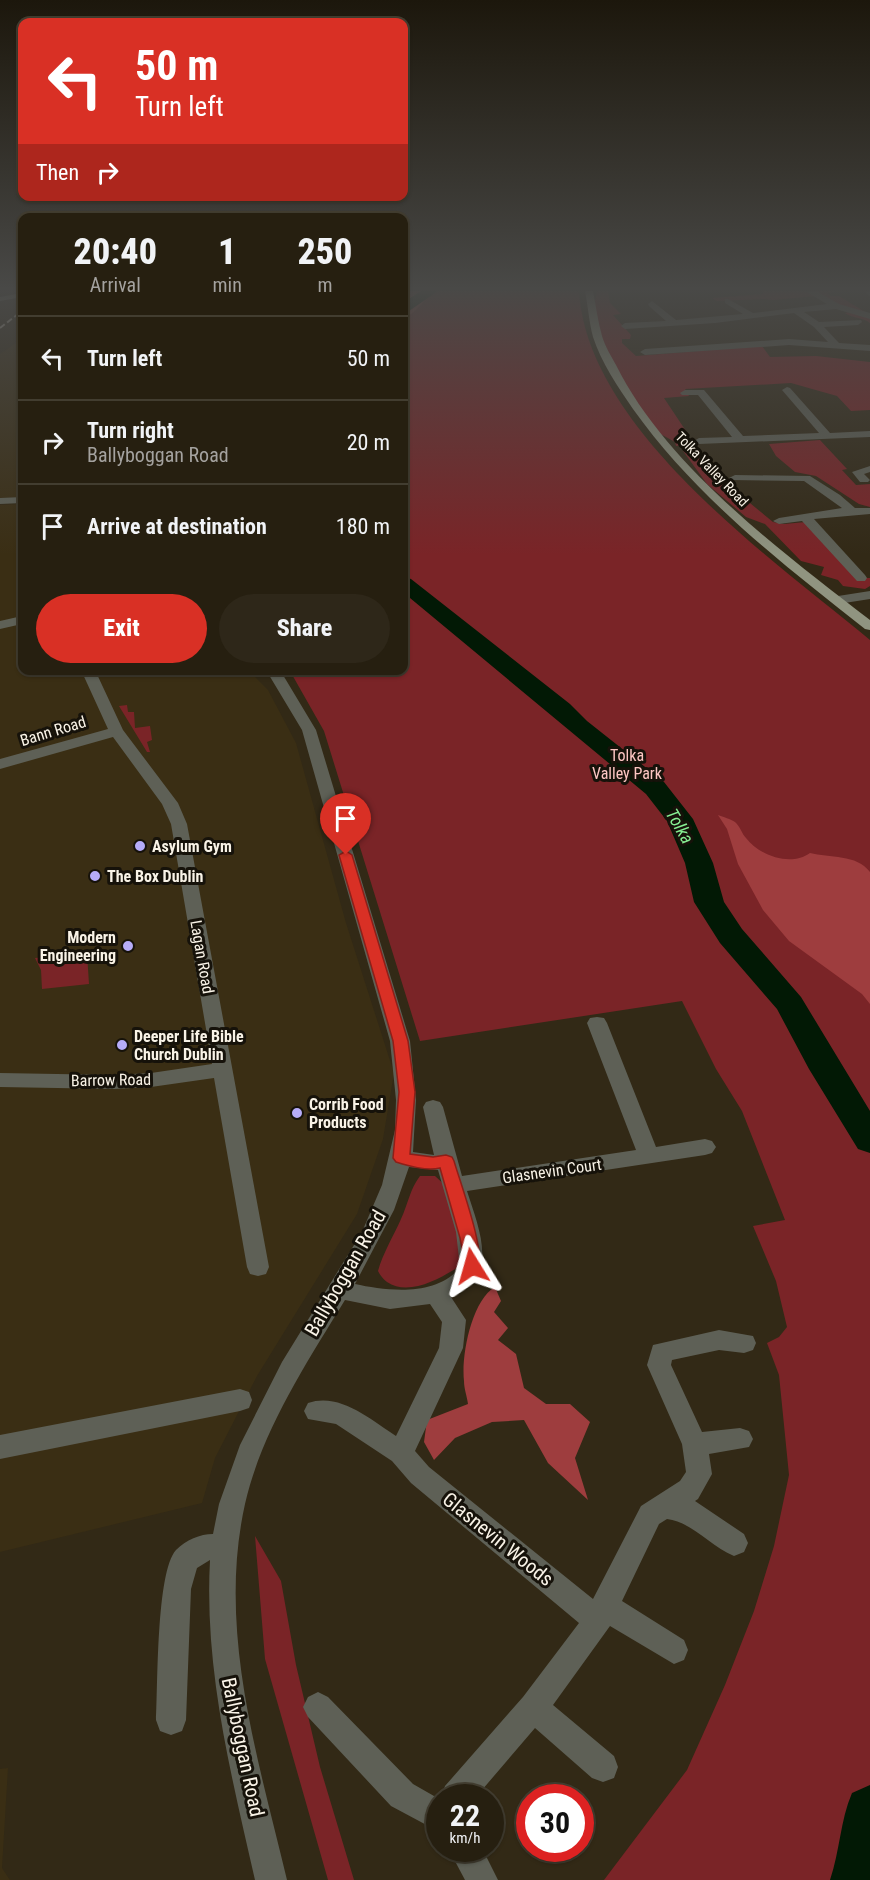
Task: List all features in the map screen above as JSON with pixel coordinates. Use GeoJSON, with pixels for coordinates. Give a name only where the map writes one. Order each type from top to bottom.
{"type":"FeatureCollection","features":[{"type":"Feature","properties":{"kind":"main road","name":"Tolka Valley Road"},"geometry":{"type":"LineString","coordinates":[[620,379],[654,431],[705,487],[743,524],[870,626]]}},
{"type":"Feature","properties":{"kind":"street"},"geometry":{"type":"LineString","coordinates":[[787,390],[827,436]]}},
{"type":"Feature","properties":{"kind":"street"},"geometry":{"type":"LineString","coordinates":[[685,393],[700,392],[740,439]]}},
{"type":"Feature","properties":{"kind":"street"},"geometry":{"type":"LineString","coordinates":[[699,441],[870,434]]}},
{"type":"Feature","properties":{"kind":"street"},"geometry":{"type":"LineString","coordinates":[[864,480],[856,472],[870,469]]}},
{"type":"Feature","properties":{"kind":"street"},"geometry":{"type":"LineString","coordinates":[[735,478],[806,478],[828,491],[853,512]]}},
{"type":"Feature","properties":{"kind":"street"},"geometry":{"type":"LineString","coordinates":[[0,501],[18,500]]}},
{"type":"Feature","properties":{"kind":"street"},"geometry":{"type":"LineString","coordinates":[[779,521],[870,511]]}},
{"type":"Feature","properties":{"kind":"street"},"geometry":{"type":"LineString","coordinates":[[805,517],[861,579]]}},
{"type":"Feature","properties":{"kind":"street"},"geometry":{"type":"LineString","coordinates":[[838,600],[870,595]]}},
{"type":"Feature","properties":{"kind":"street"},"geometry":{"type":"LineString","coordinates":[[0,626],[18,621]]}},
{"type":"Feature","properties":{"kind":"street","name":"Lagan Road"},"geometry":{"type":"LineString","coordinates":[[90,675],[116,731],[170,803],[179,824],[221,1070],[258,1266]]}},
{"type":"Feature","properties":{"kind":"street","name":"Ballyboggan Road"},"geometry":{"type":"LineString","coordinates":[[271,1880],[226,1667],[221,1584],[224,1545],[232,1503],[250,1448],[270,1404],[340,1290],[383,1209],[402,1158],[407,1092],[400,1041],[309,730],[276,675]]}},
{"type":"Feature","properties":{"kind":"street","name":"Bann Road"},"geometry":{"type":"LineString","coordinates":[[0,764],[116,731]]}},
{"type":"Feature","properties":{"kind":"street"},"geometry":{"type":"LineString","coordinates":[[597,1023],[649,1156]]}},
{"type":"Feature","properties":{"kind":"street","name":"Barrow Road"},"geometry":{"type":"LineString","coordinates":[[0,1080],[114,1082],[151,1080],[221,1070]]}},
{"type":"Feature","properties":{"kind":"street"},"geometry":{"type":"LineString","coordinates":[[340,1290],[390,1299],[435,1293],[462,1283],[472,1266],[469,1238],[446,1161],[434,1107]]}},
{"type":"Feature","properties":{"kind":"street","name":"Glasnevin Court"},"geometry":{"type":"LineString","coordinates":[[454,1185],[705,1147]]}},
{"type":"Feature","properties":{"kind":"street"},"geometry":{"type":"LineString","coordinates":[[402,1158],[433,1163],[446,1161]]}},
{"type":"Feature","properties":{"kind":"street"},"geometry":{"type":"LineString","coordinates":[[401,1453],[451,1348],[454,1320],[435,1293]]}},
{"type":"Feature","properties":{"kind":"street"},"geometry":{"type":"LineString","coordinates":[[467,1784],[532,1707],[601,1613],[650,1515],[689,1490],[699,1474],[695,1444],[659,1365],[662,1352],[719,1340],[744,1342]]}},
{"type":"Feature","properties":{"kind":"street"},"geometry":{"type":"LineString","coordinates":[[0,1447],[240,1400]]}},
{"type":"Feature","properties":{"kind":"street","name":"Glasnevin Woods"},"geometry":{"type":"LineString","coordinates":[[317,1411],[340,1414],[401,1453],[420,1475],[601,1613],[674,1650]]}},
{"type":"Feature","properties":{"kind":"street"},"geometry":{"type":"LineString","coordinates":[[695,1444],[740,1438]]}},
{"type":"Feature","properties":{"kind":"street"},"geometry":{"type":"LineString","coordinates":[[661,1506],[684,1509],[734,1543]]}},
{"type":"Feature","properties":{"kind":"street"},"geometry":{"type":"LineString","coordinates":[[171,1720],[177,1589],[185,1560],[203,1547],[224,1545]]}},
{"type":"Feature","properties":{"kind":"street"},"geometry":{"type":"LineString","coordinates":[[318,1707],[402,1795],[426,1808]]}},
{"type":"Feature","properties":{"kind":"street"},"geometry":{"type":"LineString","coordinates":[[532,1707],[603,1767]]}},
{"type":"Feature","properties":{"kind":"street"},"geometry":{"type":"LineString","coordinates":[[472,1862],[482,1879]]}},
{"type":"Feature","properties":{"kind":"shaded area"},"geometry":{"type":"Polygon","coordinates":[[[0,379],[18,379],[18,497],[0,498],[0,379]]]}},
{"type":"Feature","properties":{"kind":"shaded area"},"geometry":{"type":"Polygon","coordinates":[[[18,504],[18,675],[253,675],[268,690],[296,743],[346,923],[394,1073],[383,1139],[357,1214],[257,1376],[215,1458],[202,1503],[0,1552],[0,505],[18,504]]]}},
{"type":"Feature","properties":{"kind":"shaded area"},"geometry":{"type":"Polygon","coordinates":[[[718,815],[735,822],[752,844],[776,858],[794,859],[810,853],[850,859],[858,862],[870,872],[870,1004],[862,994],[789,941],[763,910],[738,864],[727,829],[718,815]]]}},
{"type":"Feature","properties":{"kind":"shaded area"},"geometry":{"type":"Polygon","coordinates":[[[495,1287],[501,1301],[494,1312],[508,1328],[498,1340],[516,1354],[524,1388],[546,1404],[570,1404],[590,1422],[575,1458],[588,1500],[548,1463],[524,1420],[492,1422],[455,1438],[434,1460],[424,1442],[427,1420],[468,1404],[464,1387],[466,1343],[480,1304],[495,1287]]]}},
{"type":"Feature","properties":{"kind":"shaded area"},"geometry":{"type":"Polygon","coordinates":[[[8,1768],[2,1868],[10,1880],[0,1880],[0,1769],[8,1768]]]}},
{"type":"Feature","properties":{"kind":"green space","name":"Tolka Valley Park"},"geometry":{"type":"Polygon","coordinates":[[[408,379],[608,379],[614,392],[649,441],[691,487],[784,571],[870,640],[870,1880],[604,1880],[687,1770],[725,1685],[754,1611],[774,1546],[789,1475],[779,1375],[767,1343],[779,1337],[787,1327],[776,1281],[753,1226],[785,1220],[742,1111],[716,1069],[682,1001],[420,1041],[324,731],[292,675],[408,675],[408,379]]]}},
{"type":"Feature","properties":{"kind":"green space"},"geometry":{"type":"Polygon","coordinates":[[[619,379],[870,379],[870,410],[851,411],[837,396],[791,383],[685,389],[689,396],[664,398],[686,431],[681,437],[685,445],[676,446],[675,442],[655,431],[619,379]]]}},
{"type":"Feature","properties":{"kind":"green space"},"geometry":{"type":"Polygon","coordinates":[[[820,440],[847,469],[842,470],[856,485],[870,484],[870,507],[859,504],[816,476],[795,472],[776,456],[769,444],[820,440]]]}},
{"type":"Feature","properties":{"kind":"green space"},"geometry":{"type":"Polygon","coordinates":[[[683,451],[694,454],[715,470],[722,480],[773,522],[784,524],[806,522],[858,578],[870,578],[870,586],[865,589],[843,586],[838,580],[821,575],[824,567],[801,561],[765,524],[746,517],[707,484],[683,451]]]}},
{"type":"Feature","properties":{"kind":"green space"},"geometry":{"type":"Polygon","coordinates":[[[127,705],[128,712],[134,712],[135,728],[150,726],[152,740],[147,742],[150,752],[147,752],[119,706],[127,705]]]}},
{"type":"Feature","properties":{"kind":"green space"},"geometry":{"type":"Polygon","coordinates":[[[87,953],[89,984],[42,989],[41,970],[35,958],[87,953]]]}},
{"type":"Feature","properties":{"kind":"green space"},"geometry":{"type":"Polygon","coordinates":[[[420,1176],[435,1176],[448,1188],[464,1249],[460,1266],[425,1284],[405,1288],[386,1281],[378,1271],[411,1191],[420,1176]]]}},
{"type":"Feature","properties":{"kind":"green space"},"geometry":{"type":"Polygon","coordinates":[[[255,1536],[281,1581],[296,1665],[320,1767],[354,1880],[328,1880],[265,1659],[255,1536]]]}},
{"type":"Feature","properties":{"kind":"waterway","name":"Tolka"},"geometry":{"type":"LineString","coordinates":[[408,586],[655,788],[680,819],[699,863],[709,902],[731,936],[790,1004],[826,1069],[870,1140]]}},
{"type":"Feature","properties":{"kind":"waterway","name":"Tolka"},"geometry":{"type":"LineString","coordinates":[[857,1880],[862,1864],[870,1811]]}},
{"type":"Feature","properties":{"kind":"place","name":"Asylum Gym"},"geometry":{"type":"Point","coordinates":[140,846]}},
{"type":"Feature","properties":{"kind":"place","name":"The Box Dublin"},"geometry":{"type":"Point","coordinates":[95,876]}},
{"type":"Feature","properties":{"kind":"place","name":"Modern Engineering"},"geometry":{"type":"Point","coordinates":[128,946]}},
{"type":"Feature","properties":{"kind":"place","name":"Deeper Life Bible Church Dublin"},"geometry":{"type":"Point","coordinates":[122,1045]}},
{"type":"Feature","properties":{"kind":"place","name":"Corrib Food Products"},"geometry":{"type":"Point","coordinates":[297,1113]}},
{"type":"Feature","properties":{"kind":"route"},"geometry":{"type":"LineString","coordinates":[[346,855],[400,1041],[407,1092],[402,1158],[433,1163],[446,1161],[469,1238],[472,1266]]}}]}
